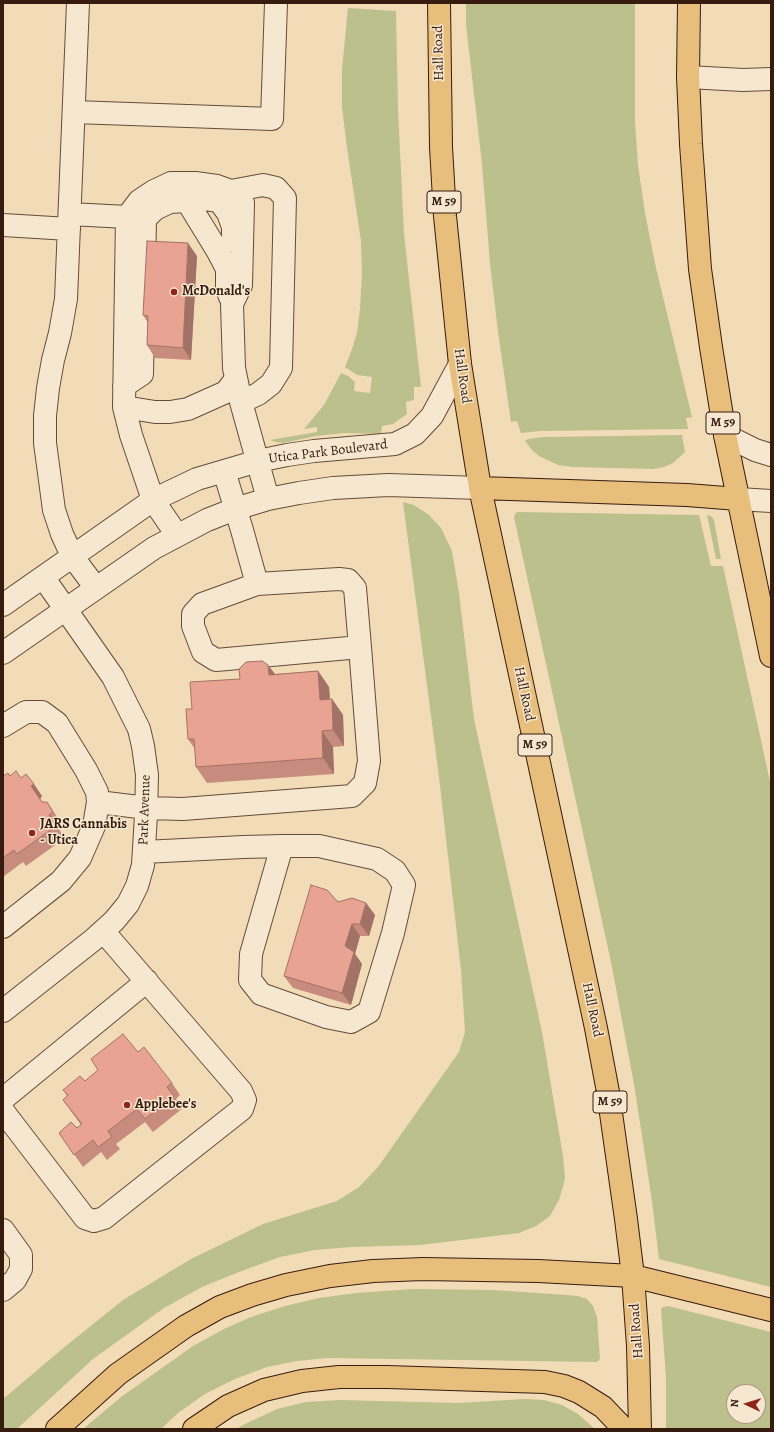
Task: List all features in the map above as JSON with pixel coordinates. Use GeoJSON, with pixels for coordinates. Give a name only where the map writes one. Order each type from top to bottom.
{"type":"FeatureCollection","features":[{"type":"Feature","properties":{"kind":"highway","name":"Hall Road"},"geometry":{"type":"LineString","coordinates":[[439,3],[441,147],[445,216],[460,364],[480,488],[596,1028],[618,1153],[633,1276],[638,1354],[640,1429]]}},
{"type":"Feature","properties":{"kind":"highway","name":"M 59"},"geometry":{"type":"LineString","coordinates":[[689,3],[688,77],[700,269],[725,435],[771,656]]}},
{"type":"Feature","properties":{"kind":"highway"},"geometry":{"type":"LineString","coordinates":[[480,488],[687,495],[738,499]]}},
{"type":"Feature","properties":{"kind":"highway"},"geometry":{"type":"LineString","coordinates":[[57,1429],[118,1374],[186,1326],[220,1308],[252,1295],[286,1285],[330,1276],[366,1272],[423,1269],[538,1271],[633,1276],[771,1310]]}},
{"type":"Feature","properties":{"kind":"highway"},"geometry":{"type":"LineString","coordinates":[[194,1429],[228,1406],[264,1390],[302,1381],[339,1377],[545,1382],[564,1386],[579,1392],[603,1407],[624,1429]]}},
{"type":"Feature","properties":{"kind":"street"},"geometry":{"type":"LineString","coordinates":[[78,3],[66,299],[49,381],[45,416],[45,443],[54,510],[62,534],[72,556],[96,588]]}},
{"type":"Feature","properties":{"kind":"street"},"geometry":{"type":"LineString","coordinates":[[74,112],[272,119],[276,3]]}},
{"type":"Feature","properties":{"kind":"street"},"geometry":{"type":"LineString","coordinates":[[688,77],[743,80],[771,79]]}},
{"type":"Feature","properties":{"kind":"street"},"geometry":{"type":"LineString","coordinates":[[177,535],[153,500],[131,435],[124,396],[127,217],[139,201],[154,191],[171,183],[195,183],[217,186],[231,191],[243,203],[241,284],[232,304]]}},
{"type":"Feature","properties":{"kind":"street"},"geometry":{"type":"LineString","coordinates":[[231,191],[263,185],[276,188],[285,198],[281,368],[271,384],[258,394],[241,402]]}},
{"type":"Feature","properties":{"kind":"street"},"geometry":{"type":"LineString","coordinates":[[124,396],[142,374],[145,220],[155,209],[170,202],[205,199],[219,201],[228,213],[233,227],[232,251],[227,270],[227,289],[232,304],[235,380],[268,499]]}},
{"type":"Feature","properties":{"kind":"street"},"geometry":{"type":"LineString","coordinates":[[187,201],[227,270]]}},
{"type":"Feature","properties":{"kind":"street"},"geometry":{"type":"LineString","coordinates":[[3,225],[69,222],[127,217]]}},
{"type":"Feature","properties":{"kind":"street","name":"Utica Park Boulevard"},"geometry":{"type":"LineString","coordinates":[[3,605],[153,500],[197,479],[258,461],[314,451],[395,444],[415,434],[432,416],[460,364]]}},
{"type":"Feature","properties":{"kind":"street"},"geometry":{"type":"LineString","coordinates":[[124,396],[155,412],[170,412],[188,409],[226,392],[235,380]]}},
{"type":"Feature","properties":{"kind":"street"},"geometry":{"type":"LineString","coordinates":[[725,435],[755,450],[771,455]]}},
{"type":"Feature","properties":{"kind":"street"},"geometry":{"type":"LineString","coordinates":[[224,471],[257,584]]}},
{"type":"Feature","properties":{"kind":"street"},"geometry":{"type":"LineString","coordinates":[[3,653],[154,548],[207,520],[235,509],[268,499],[313,491],[357,486],[393,485],[480,488]]}},
{"type":"Feature","properties":{"kind":"street"},"geometry":{"type":"LineString","coordinates":[[738,499],[771,501]]}},
{"type":"Feature","properties":{"kind":"street","name":"Park Avenue"},"geometry":{"type":"LineString","coordinates":[[5,1005],[103,931],[114,921],[128,904],[137,886],[143,865],[147,775],[139,729],[113,677],[43,577]]}},
{"type":"Feature","properties":{"kind":"street"},"geometry":{"type":"LineString","coordinates":[[98,802],[146,808],[183,809],[352,796],[365,783],[369,761],[360,647],[355,588],[348,580],[339,579],[257,584],[202,604],[193,614],[193,626],[203,652],[216,660],[360,647]]}},
{"type":"Feature","properties":{"kind":"street"},"geometry":{"type":"LineString","coordinates":[[3,726],[26,712],[42,712],[57,723],[86,770],[96,792],[98,802],[94,826],[80,858],[61,881],[3,927]]}},
{"type":"Feature","properties":{"kind":"street"},"geometry":{"type":"LineString","coordinates":[[144,852],[282,846],[319,846],[376,859],[396,871],[404,885],[393,933],[369,1012],[351,1022],[326,1017],[261,994],[250,980],[251,954],[282,846]]}},
{"type":"Feature","properties":{"kind":"street"},"geometry":{"type":"LineString","coordinates":[[3,1111],[85,1218],[94,1221],[104,1218],[242,1109],[245,1100],[241,1091],[103,931]]}},
{"type":"Feature","properties":{"kind":"street"},"geometry":{"type":"LineString","coordinates":[[3,1099],[147,981]]}},
{"type":"Feature","properties":{"kind":"street"},"geometry":{"type":"LineString","coordinates":[[3,1230],[20,1255],[21,1269],[15,1280],[3,1290]]}},
{"type":"Feature","properties":{"kind":"green space"},"geometry":{"type":"Polygon","coordinates":[[[466,3],[635,3],[635,122],[638,165],[645,213],[656,268],[692,417],[686,418],[688,429],[540,431],[521,433],[517,421],[511,422],[490,263],[482,164],[466,24],[466,3]]]}},
{"type":"Feature","properties":{"kind":"green space"},"geometry":{"type":"Polygon","coordinates":[[[348,8],[396,11],[398,109],[404,234],[421,387],[414,387],[414,400],[406,402],[407,414],[393,424],[382,426],[381,434],[344,433],[316,436],[283,443],[276,442],[270,440],[317,432],[317,427],[304,429],[324,405],[341,373],[348,376],[355,382],[354,391],[370,393],[372,377],[357,375],[345,367],[357,333],[362,273],[361,241],[342,107],[342,69],[348,8]]]}},
{"type":"Feature","properties":{"kind":"green space"},"geometry":{"type":"Polygon","coordinates":[[[682,435],[685,452],[673,463],[654,469],[572,467],[558,465],[539,456],[525,441],[528,439],[543,437],[682,435]]]}},
{"type":"Feature","properties":{"kind":"green space"},"geometry":{"type":"Polygon","coordinates":[[[403,502],[414,505],[429,515],[441,528],[452,551],[459,593],[474,719],[542,1032],[563,1156],[565,1179],[559,1200],[550,1216],[536,1226],[519,1233],[421,1245],[351,1247],[315,1250],[280,1257],[202,1287],[164,1308],[93,1359],[17,1429],[3,1429],[3,1399],[123,1300],[191,1259],[263,1224],[337,1201],[359,1187],[378,1167],[459,1052],[465,1032],[461,970],[439,777],[403,502]]]}},
{"type":"Feature","properties":{"kind":"green space"},"geometry":{"type":"Polygon","coordinates":[[[517,512],[699,515],[711,566],[723,566],[771,786],[771,1287],[659,1259],[652,1201],[634,1084],[611,962],[514,517],[517,512]]]}},
{"type":"Feature","properties":{"kind":"green space"},"geometry":{"type":"Polygon","coordinates":[[[707,515],[711,516],[714,520],[721,559],[716,559],[707,515]]]}},
{"type":"Feature","properties":{"kind":"green space"},"geometry":{"type":"Polygon","coordinates":[[[413,1289],[493,1290],[578,1296],[587,1299],[593,1306],[597,1317],[600,1359],[597,1362],[327,1358],[297,1361],[267,1367],[235,1379],[205,1394],[178,1413],[161,1429],[83,1429],[121,1397],[193,1346],[224,1329],[251,1317],[285,1306],[319,1298],[356,1293],[413,1289]]]}},
{"type":"Feature","properties":{"kind":"green space"},"geometry":{"type":"Polygon","coordinates":[[[668,1306],[771,1332],[771,1429],[666,1429],[666,1378],[661,1309],[668,1306]]]}},
{"type":"Feature","properties":{"kind":"green space"},"geometry":{"type":"Polygon","coordinates":[[[525,1399],[544,1400],[562,1405],[578,1414],[595,1429],[236,1429],[277,1409],[306,1402],[340,1400],[458,1403],[525,1399]]]}},
{"type":"Feature","properties":{"kind":"building","name":"McDonald's"},"geometry":{"type":"Polygon","coordinates":[[[147,241],[188,243],[183,348],[147,345],[148,316],[143,315],[147,241]]]}},
{"type":"Feature","properties":{"kind":"building"},"geometry":{"type":"Polygon","coordinates":[[[262,661],[268,665],[269,675],[318,671],[320,700],[332,699],[333,730],[322,731],[323,758],[196,767],[194,739],[188,739],[186,709],[192,709],[190,682],[240,679],[239,669],[246,662],[262,661]]]}},
{"type":"Feature","properties":{"kind":"building","name":"JARS Cannabis - Utica"},"geometry":{"type":"Polygon","coordinates":[[[16,771],[21,778],[26,774],[34,784],[31,786],[42,802],[47,802],[53,812],[49,815],[56,826],[17,854],[14,850],[3,858],[3,776],[8,773],[10,776],[16,771]]]}},
{"type":"Feature","properties":{"kind":"building"},"geometry":{"type":"Polygon","coordinates":[[[311,885],[327,890],[338,902],[352,898],[366,903],[360,924],[352,924],[345,946],[354,952],[342,993],[284,976],[311,885]]]}},
{"type":"Feature","properties":{"kind":"building","name":"Applebee's"},"geometry":{"type":"Polygon","coordinates":[[[123,1034],[138,1052],[144,1047],[172,1083],[167,1087],[174,1096],[145,1119],[137,1109],[108,1131],[112,1137],[98,1147],[93,1140],[74,1155],[59,1133],[71,1122],[77,1128],[82,1124],[63,1100],[68,1095],[63,1090],[80,1076],[85,1081],[98,1070],[91,1059],[123,1034]]]}},
{"type":"Feature","properties":{"kind":"place","name":"McDonald's"},"geometry":{"type":"Point","coordinates":[174,292]}},
{"type":"Feature","properties":{"kind":"place","name":"JARS Cannabis - Utica"},"geometry":{"type":"Point","coordinates":[32,833]}},
{"type":"Feature","properties":{"kind":"place","name":"Applebee's"},"geometry":{"type":"Point","coordinates":[127,1105]}}]}
